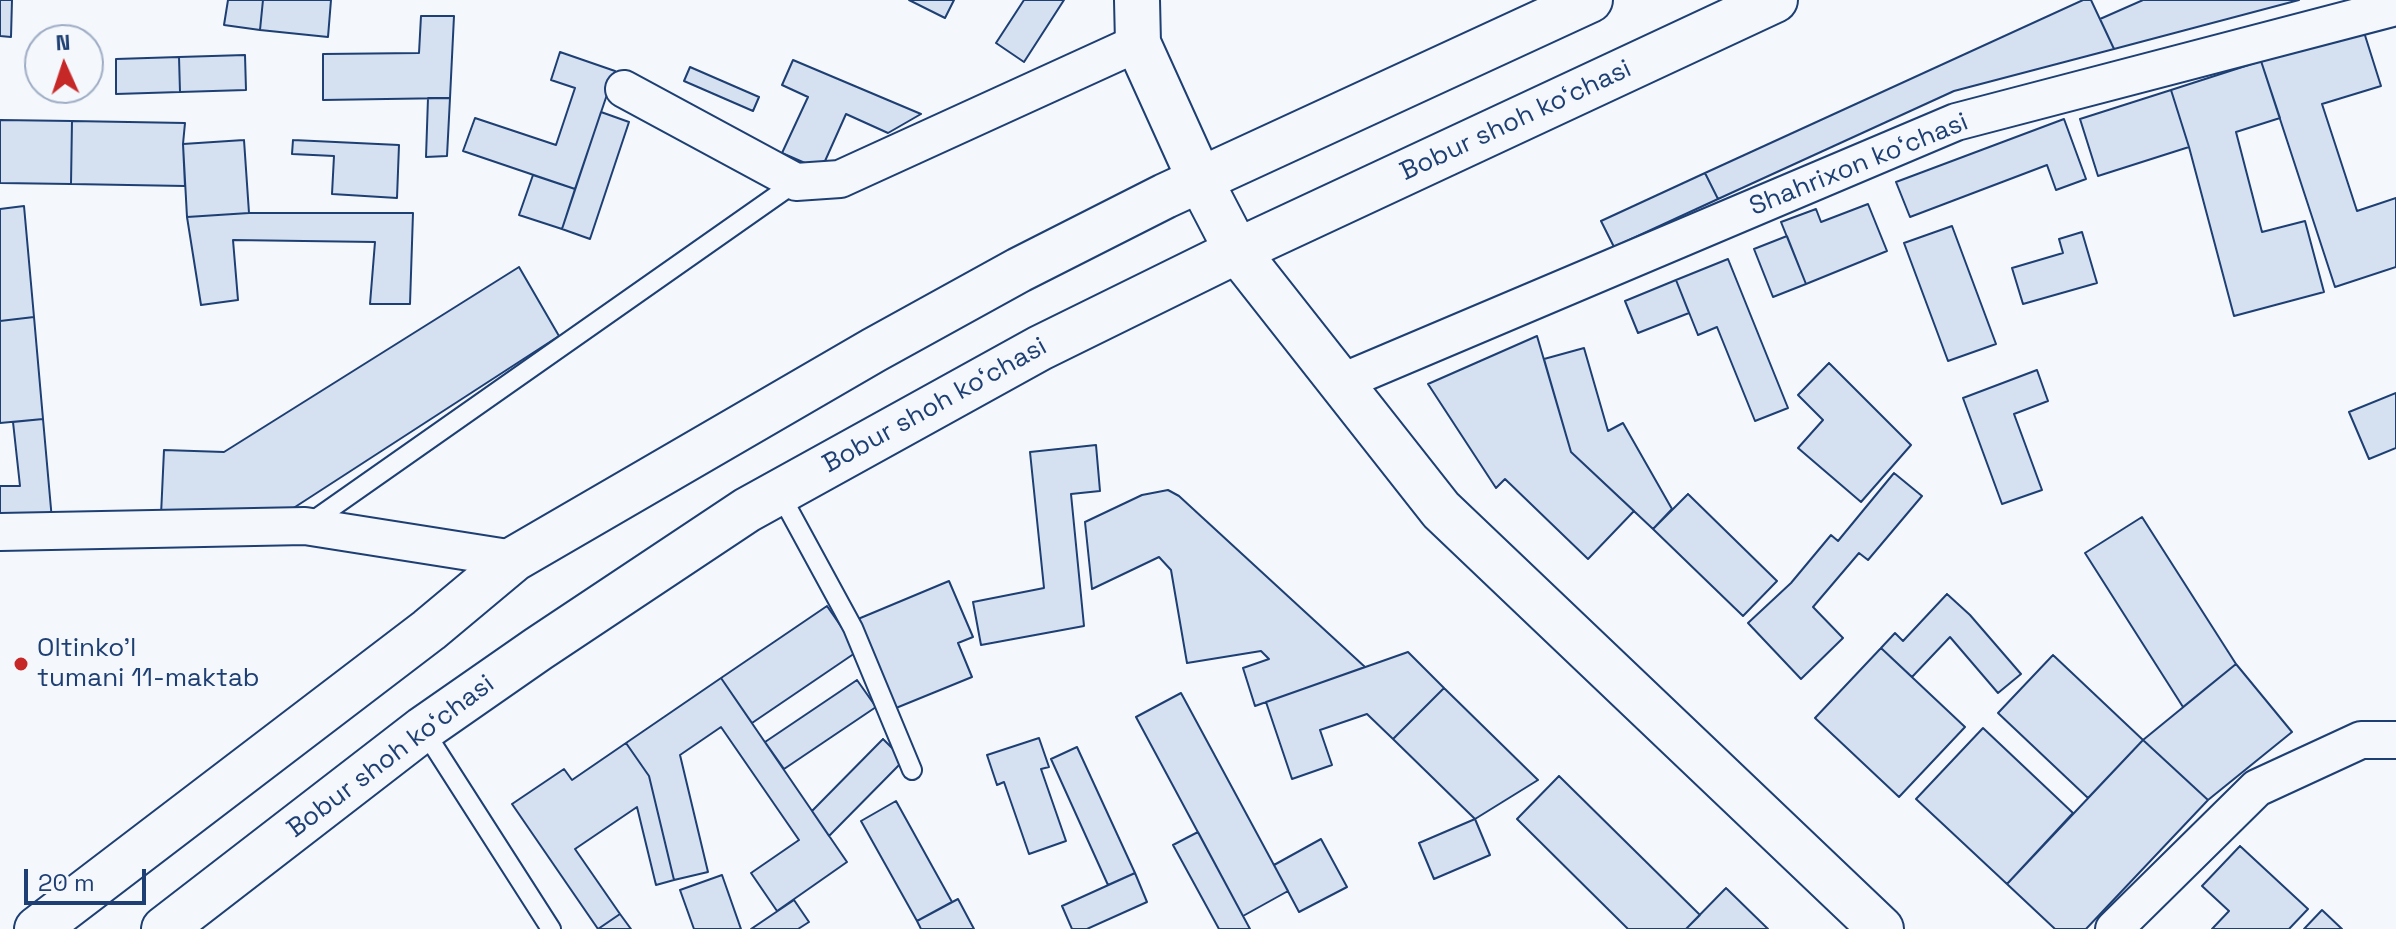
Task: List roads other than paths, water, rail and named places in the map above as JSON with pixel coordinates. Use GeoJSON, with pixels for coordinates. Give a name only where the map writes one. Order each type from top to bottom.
{"type":"FeatureCollection","features":[{"type":"Feature","properties":{"kind":"main road"},"geometry":{"type":"LineString","coordinates":[[1137,0],[1138,43],[1200,180],[1237,251],[1441,510],[1881,929]]}},
{"type":"Feature","properties":{"kind":"main road"},"geometry":{"type":"LineString","coordinates":[[37,929],[429,630],[514,559],[1006,277],[1200,180],[1590,0]]}},
{"type":"Feature","properties":{"kind":"main road","name":"Bobur shoh koʻchasi"},"geometry":{"type":"LineString","coordinates":[[164,929],[423,729],[747,510],[1040,348],[1237,251],[1775,0]]}},
{"type":"Feature","properties":{"kind":"street","name":"Shahrixon koʻchasi"},"geometry":{"type":"LineString","coordinates":[[1342,382],[1956,122],[2396,7]]}},
{"type":"Feature","properties":{"kind":"street"},"geometry":{"type":"LineString","coordinates":[[624,89],[796,182],[840,179],[1138,43]]}},
{"type":"Feature","properties":{"kind":"street"},"geometry":{"type":"LineString","coordinates":[[0,532],[305,526],[514,559]]}},
{"type":"Feature","properties":{"kind":"street"},"geometry":{"type":"LineString","coordinates":[[2114,929],[2257,788],[2361,740],[2396,740]]}},
{"type":"Feature","properties":{"kind":"lane"},"geometry":{"type":"LineString","coordinates":[[305,526],[796,182]]}},
{"type":"Feature","properties":{"kind":"lane"},"geometry":{"type":"LineString","coordinates":[[779,492],[853,628],[912,770]]}},
{"type":"Feature","properties":{"kind":"lane"},"geometry":{"type":"LineString","coordinates":[[423,729],[551,929]]}},
{"type":"Feature","properties":{"kind":"place","name":"Oltinko'l tumani 11-maktab"},"geometry":{"type":"Point","coordinates":[21,664]}}]}
